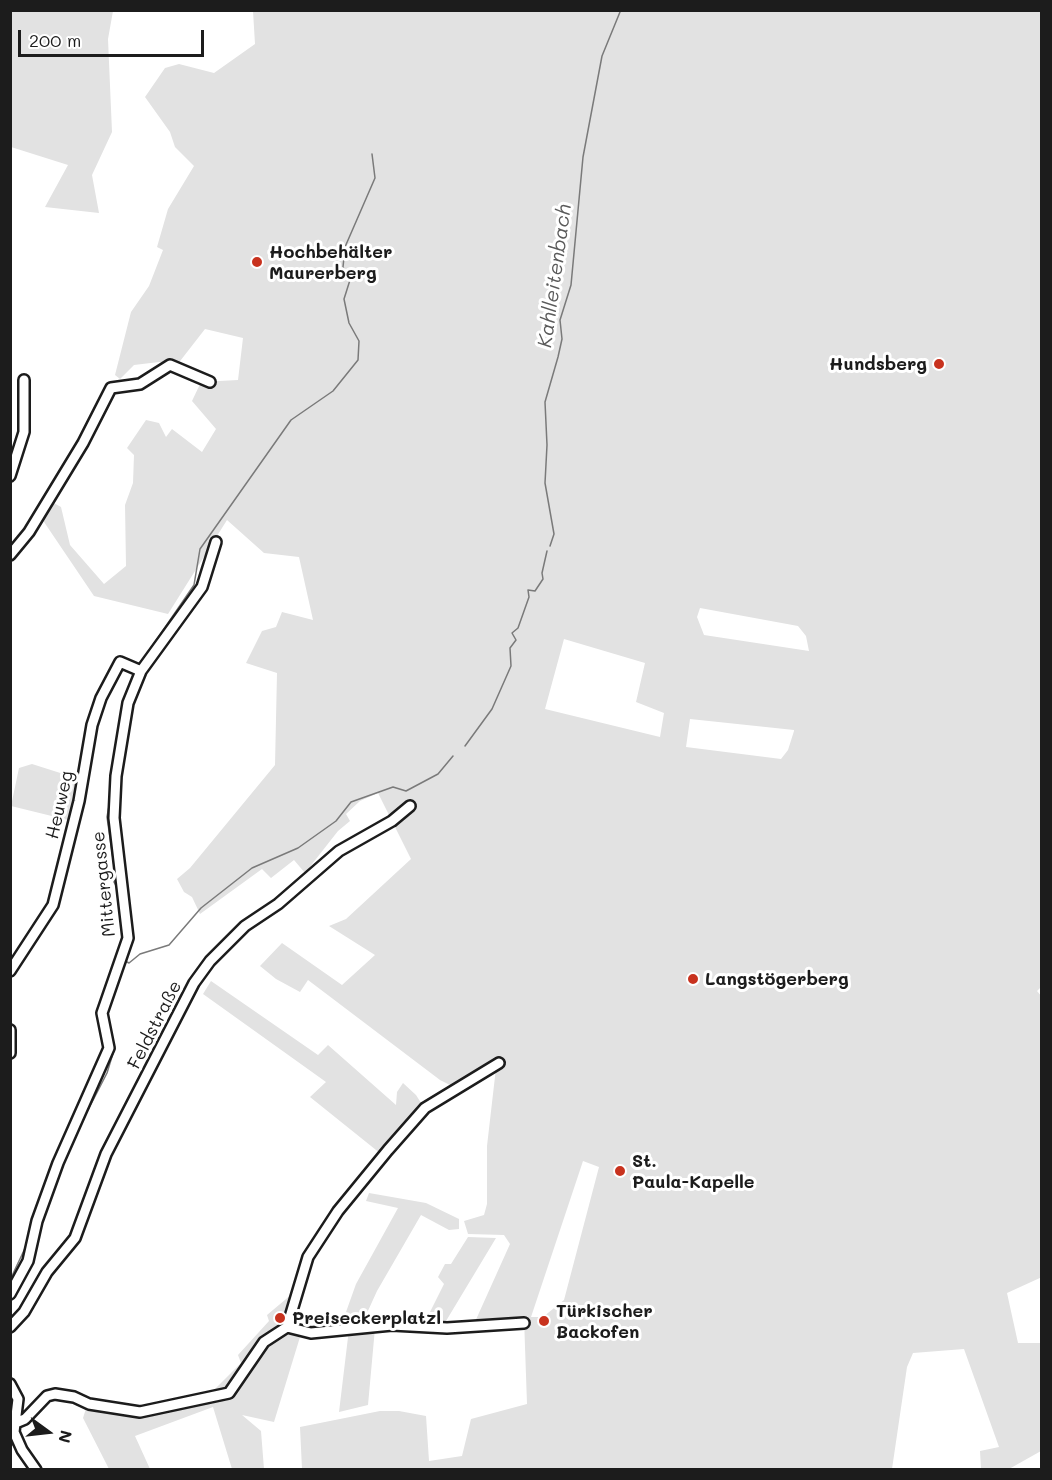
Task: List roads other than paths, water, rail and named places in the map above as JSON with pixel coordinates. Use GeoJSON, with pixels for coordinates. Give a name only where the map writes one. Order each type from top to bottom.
{"type":"FeatureCollection","features":[{"type":"Feature","properties":{"kind":"street"},"geometry":{"type":"LineString","coordinates":[[10,555],[29,532],[83,443],[111,388],[140,384],[170,365],[210,382]]}},
{"type":"Feature","properties":{"kind":"street"},"geometry":{"type":"LineString","coordinates":[[10,476],[24,432],[24,380]]}},
{"type":"Feature","properties":{"kind":"street","name":"Mittergasse"},"geometry":{"type":"LineString","coordinates":[[10,1294],[28,1261],[37,1221],[58,1163],[109,1048],[102,1013],[128,938],[114,818],[114,799],[125,716],[141,671],[202,587],[216,542]]}},
{"type":"Feature","properties":{"kind":"street","name":"Heuweg"},"geometry":{"type":"LineString","coordinates":[[10,970],[53,905],[79,801],[93,726],[101,698],[120,662],[141,671]]}},
{"type":"Feature","properties":{"kind":"street","name":"Feldstraße"},"geometry":{"type":"LineString","coordinates":[[10,1327],[24,1312],[47,1272],[75,1238],[106,1154],[194,983],[210,961],[244,926],[278,904],[339,850],[392,821],[410,806]]}},
{"type":"Feature","properties":{"kind":"street"},"geometry":{"type":"LineString","coordinates":[[10,1030],[10,1053]]}},
{"type":"Feature","properties":{"kind":"street"},"geometry":{"type":"LineString","coordinates":[[13,1424],[25,1419],[48,1396],[55,1394],[74,1397],[89,1404],[140,1412],[226,1395],[234,1387],[264,1342],[288,1327],[308,1257],[338,1211],[425,1108],[499,1063]]}},
{"type":"Feature","properties":{"kind":"street"},"geometry":{"type":"LineString","coordinates":[[288,1327],[311,1333],[392,1326],[447,1328],[524,1323]]}},
{"type":"Feature","properties":{"kind":"street"},"geometry":{"type":"LineString","coordinates":[[10,1384],[18,1399],[13,1424],[17,1439],[26,1465],[36,1470]]}},
{"type":"Feature","properties":{"kind":"waterway","name":"Kahlleitenbach"},"geometry":{"type":"LineString","coordinates":[[550,546],[554,534],[545,483],[547,445],[545,402],[562,339],[560,320],[571,285],[583,157],[602,56],[620,12]]}},
{"type":"Feature","properties":{"kind":"waterway"},"geometry":{"type":"LineString","coordinates":[[140,664],[194,585],[200,549],[291,420],[333,391],[358,360],[359,341],[349,323],[344,299],[350,280],[343,267],[345,247],[375,178],[372,154]]}},
{"type":"Feature","properties":{"kind":"waterway","name":"Kahlleitenbach"},"geometry":{"type":"LineString","coordinates":[[465,746],[492,709],[511,666],[510,648],[516,640],[512,633],[518,628],[529,597],[528,590],[535,591],[543,579],[542,573],[547,551]]}},
{"type":"Feature","properties":{"kind":"waterway"},"geometry":{"type":"LineString","coordinates":[[127,692],[134,677]]}},
{"type":"Feature","properties":{"kind":"waterway"},"geometry":{"type":"LineString","coordinates":[[115,757],[122,714]]}},
{"type":"Feature","properties":{"kind":"waterway","name":"Kahlleitenbach"},"geometry":{"type":"LineString","coordinates":[[125,961],[129,963],[140,954],[169,945],[201,908],[252,868],[298,848],[336,821],[351,802],[393,787],[406,791],[438,774],[453,756]]}},
{"type":"Feature","properties":{"kind":"waterway"},"geometry":{"type":"LineString","coordinates":[[111,795],[107,817],[115,873],[114,882],[117,887]]}},
{"type":"Feature","properties":{"kind":"waterway","name":"Kahlleitenbach"},"geometry":{"type":"LineString","coordinates":[[113,996],[118,980]]}},
{"type":"Feature","properties":{"kind":"waterway","name":"Kahlleitenbach"},"geometry":{"type":"LineString","coordinates":[[88,1110],[107,1073],[114,1050],[108,1023]]}},
{"type":"Feature","properties":{"kind":"waterway"},"geometry":{"type":"LineString","coordinates":[[57,1154],[60,1147]]}},
{"type":"Feature","properties":{"kind":"waterway"},"geometry":{"type":"LineString","coordinates":[[10,1280],[27,1244]]}},
{"type":"Feature","properties":{"kind":"waterway","name":"Kahlleitenbach"},"geometry":{"type":"LineString","coordinates":[[10,1411],[13,1405]]}},
{"type":"Feature","properties":{"kind":"waterway","name":"Kahlleitenbach"},"geometry":{"type":"LineString","coordinates":[[10,1441],[30,1469]]}},
{"type":"Feature","properties":{"kind":"place","name":"Hochbehälter Maurerberg"},"geometry":{"type":"Point","coordinates":[257,262]}},
{"type":"Feature","properties":{"kind":"place","name":"Hundsberg"},"geometry":{"type":"Point","coordinates":[939,364]}},
{"type":"Feature","properties":{"kind":"place","name":"Langstögerberg"},"geometry":{"type":"Point","coordinates":[693,979]}},
{"type":"Feature","properties":{"kind":"place","name":"St. Paula-Kapelle"},"geometry":{"type":"Point","coordinates":[620,1171]}},
{"type":"Feature","properties":{"kind":"place","name":"Preiseckerplatzl"},"geometry":{"type":"Point","coordinates":[280,1318]}},
{"type":"Feature","properties":{"kind":"place","name":"Türkischer Backofen"},"geometry":{"type":"Point","coordinates":[544,1321]}}]}
